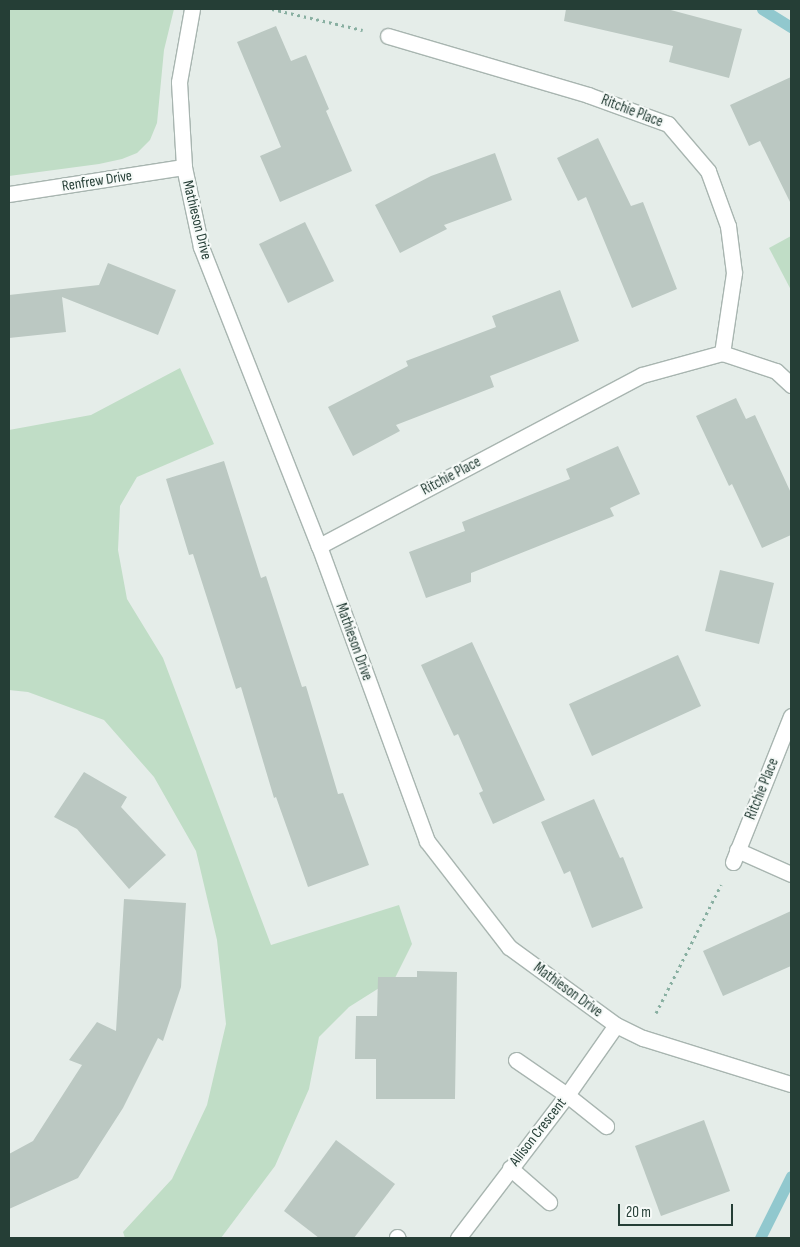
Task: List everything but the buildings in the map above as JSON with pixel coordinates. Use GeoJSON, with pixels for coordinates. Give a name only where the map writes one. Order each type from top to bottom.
{"type":"FeatureCollection","features":[{"type":"Feature","properties":{"kind":"street","name":"Mathieson Drive"},"geometry":{"type":"LineString","coordinates":[[192,9],[179,82],[184,168],[201,247],[319,546],[427,841],[508,947],[616,1025],[643,1038],[791,1084]]}},
{"type":"Feature","properties":{"kind":"street","name":"Ritchie Place"},"geometry":{"type":"LineString","coordinates":[[319,546],[642,375],[722,353],[734,273],[728,226],[708,171],[668,124],[588,95],[388,36]]}},
{"type":"Feature","properties":{"kind":"street","name":"Renfrew Drive"},"geometry":{"type":"LineString","coordinates":[[9,194],[184,168]]}},
{"type":"Feature","properties":{"kind":"street"},"geometry":{"type":"LineString","coordinates":[[722,353],[776,371],[791,385]]}},
{"type":"Feature","properties":{"kind":"street","name":"Ritchie Place"},"geometry":{"type":"LineString","coordinates":[[735,856],[791,716]]}},
{"type":"Feature","properties":{"kind":"street"},"geometry":{"type":"LineString","coordinates":[[735,856],[791,874]]}},
{"type":"Feature","properties":{"kind":"street","name":"Allison Crescent"},"geometry":{"type":"LineString","coordinates":[[458,1238],[567,1095],[616,1025]]}},
{"type":"Feature","properties":{"kind":"street"},"geometry":{"type":"LineString","coordinates":[[516,1060],[567,1095],[606,1126]]}},
{"type":"Feature","properties":{"kind":"street"},"geometry":{"type":"LineString","coordinates":[[510,1168],[549,1202]]}},
{"type":"Feature","properties":{"kind":"path"},"geometry":{"type":"LineString","coordinates":[[272,9],[388,36]]}},
{"type":"Feature","properties":{"kind":"path"},"geometry":{"type":"LineString","coordinates":[[643,1038],[735,856]]}},
{"type":"Feature","properties":{"kind":"green space"},"geometry":{"type":"Polygon","coordinates":[[[9,9],[174,9],[164,50],[157,123],[150,140],[137,153],[122,159],[99,164],[9,176],[9,9]]]}},
{"type":"Feature","properties":{"kind":"green space"},"geometry":{"type":"Polygon","coordinates":[[[791,236],[791,290],[769,248],[791,236]]]}},
{"type":"Feature","properties":{"kind":"green space"},"geometry":{"type":"Polygon","coordinates":[[[180,368],[214,444],[137,477],[120,506],[118,550],[127,599],[163,658],[271,945],[399,905],[412,944],[395,978],[349,1007],[319,1037],[309,1089],[275,1166],[221,1238],[125,1238],[123,1232],[172,1179],[207,1105],[226,1024],[217,940],[196,851],[154,777],[104,720],[28,692],[9,690],[9,430],[91,415],[180,368]]]}},
{"type":"Feature","properties":{"kind":"waterway"},"geometry":{"type":"LineString","coordinates":[[762,9],[791,27]]}},
{"type":"Feature","properties":{"kind":"waterway"},"geometry":{"type":"LineString","coordinates":[[760,1238],[791,1176]]}}]}
